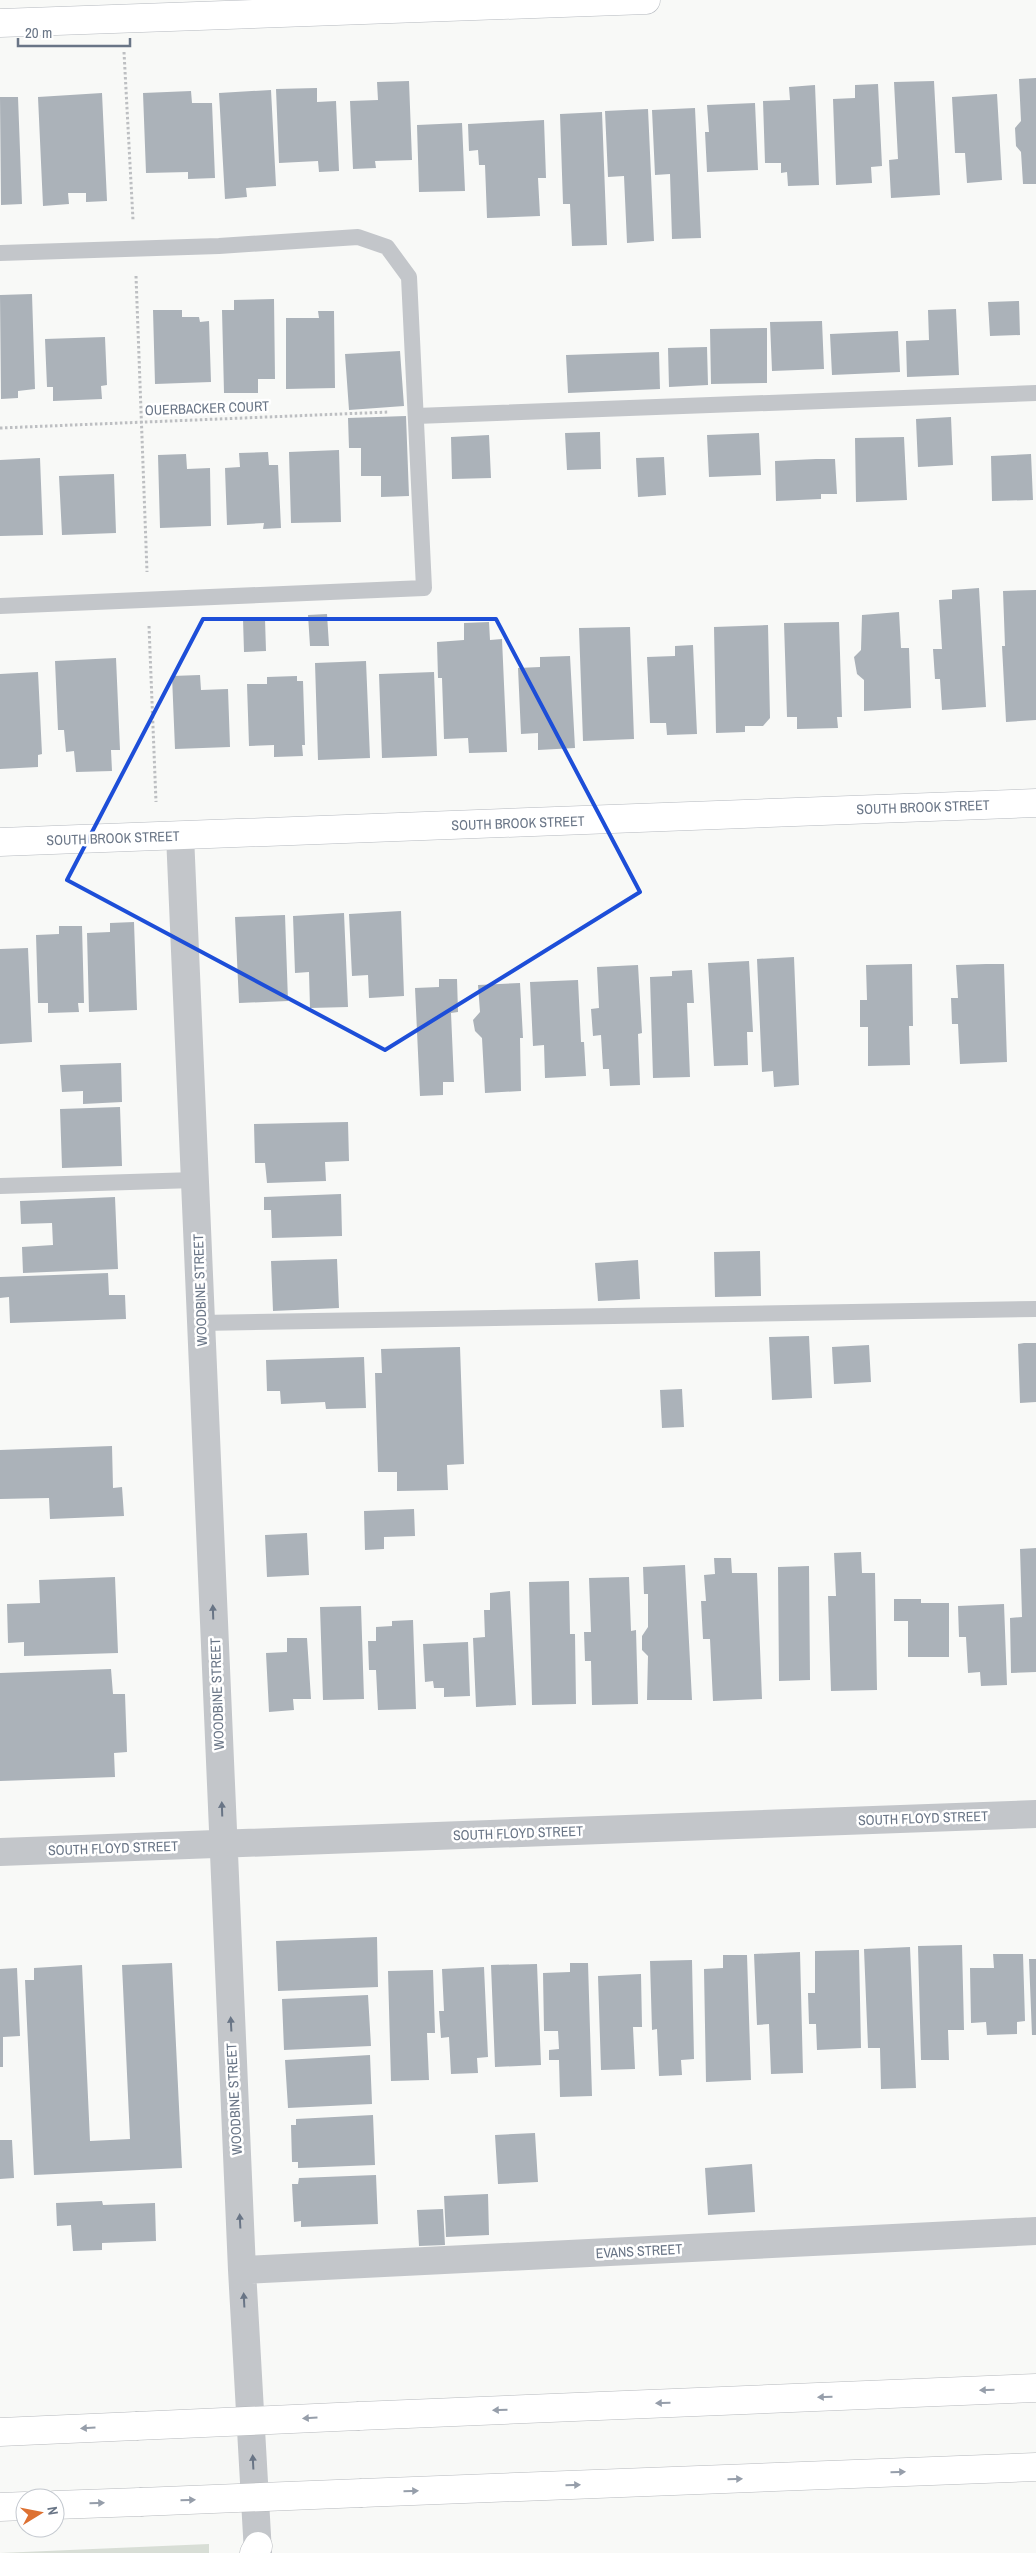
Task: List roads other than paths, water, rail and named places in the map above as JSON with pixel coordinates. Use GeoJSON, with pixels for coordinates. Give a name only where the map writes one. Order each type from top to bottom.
{"type":"FeatureCollection","features":[{"type":"Feature","properties":{"kind":"main road"},"geometry":{"type":"LineString","coordinates":[[0,23],[646,0]]}},
{"type":"Feature","properties":{"kind":"main road","name":"SOUTH BROOK STREET"},"geometry":{"type":"LineString","coordinates":[[0,842],[1036,803]]}},
{"type":"Feature","properties":{"kind":"main road"},"geometry":{"type":"LineString","coordinates":[[0,2432],[1036,2388]]}},
{"type":"Feature","properties":{"kind":"main road"},"geometry":{"type":"LineString","coordinates":[[65,2505],[1036,2467]]}},
{"type":"Feature","properties":{"kind":"main road"},"geometry":{"type":"LineString","coordinates":[[0,2507],[15,2506]]}},
{"type":"Feature","properties":{"kind":"street","name":"WOODBINE STREET"},"geometry":{"type":"LineString","coordinates":[[180,835],[242,2270],[257,2551]]}},
{"type":"Feature","properties":{"kind":"street","name":"SOUTH FLOYD STREET"},"geometry":{"type":"LineString","coordinates":[[0,1852],[1036,1814]]}},
{"type":"Feature","properties":{"kind":"street","name":"EVANS STREET"},"geometry":{"type":"LineString","coordinates":[[242,2270],[1036,2232]]}},
{"type":"Feature","properties":{"kind":"lane"},"geometry":{"type":"LineString","coordinates":[[0,253],[135,249],[358,237],[387,247],[409,277],[424,588],[0,606]]}},
{"type":"Feature","properties":{"kind":"lane"},"geometry":{"type":"LineString","coordinates":[[416,413],[1036,393]]}},
{"type":"Feature","properties":{"kind":"lane"},"geometry":{"type":"LineString","coordinates":[[0,1186],[195,1180]]}},
{"type":"Feature","properties":{"kind":"lane"},"geometry":{"type":"LineString","coordinates":[[201,1323],[1036,1309]]}}]}
